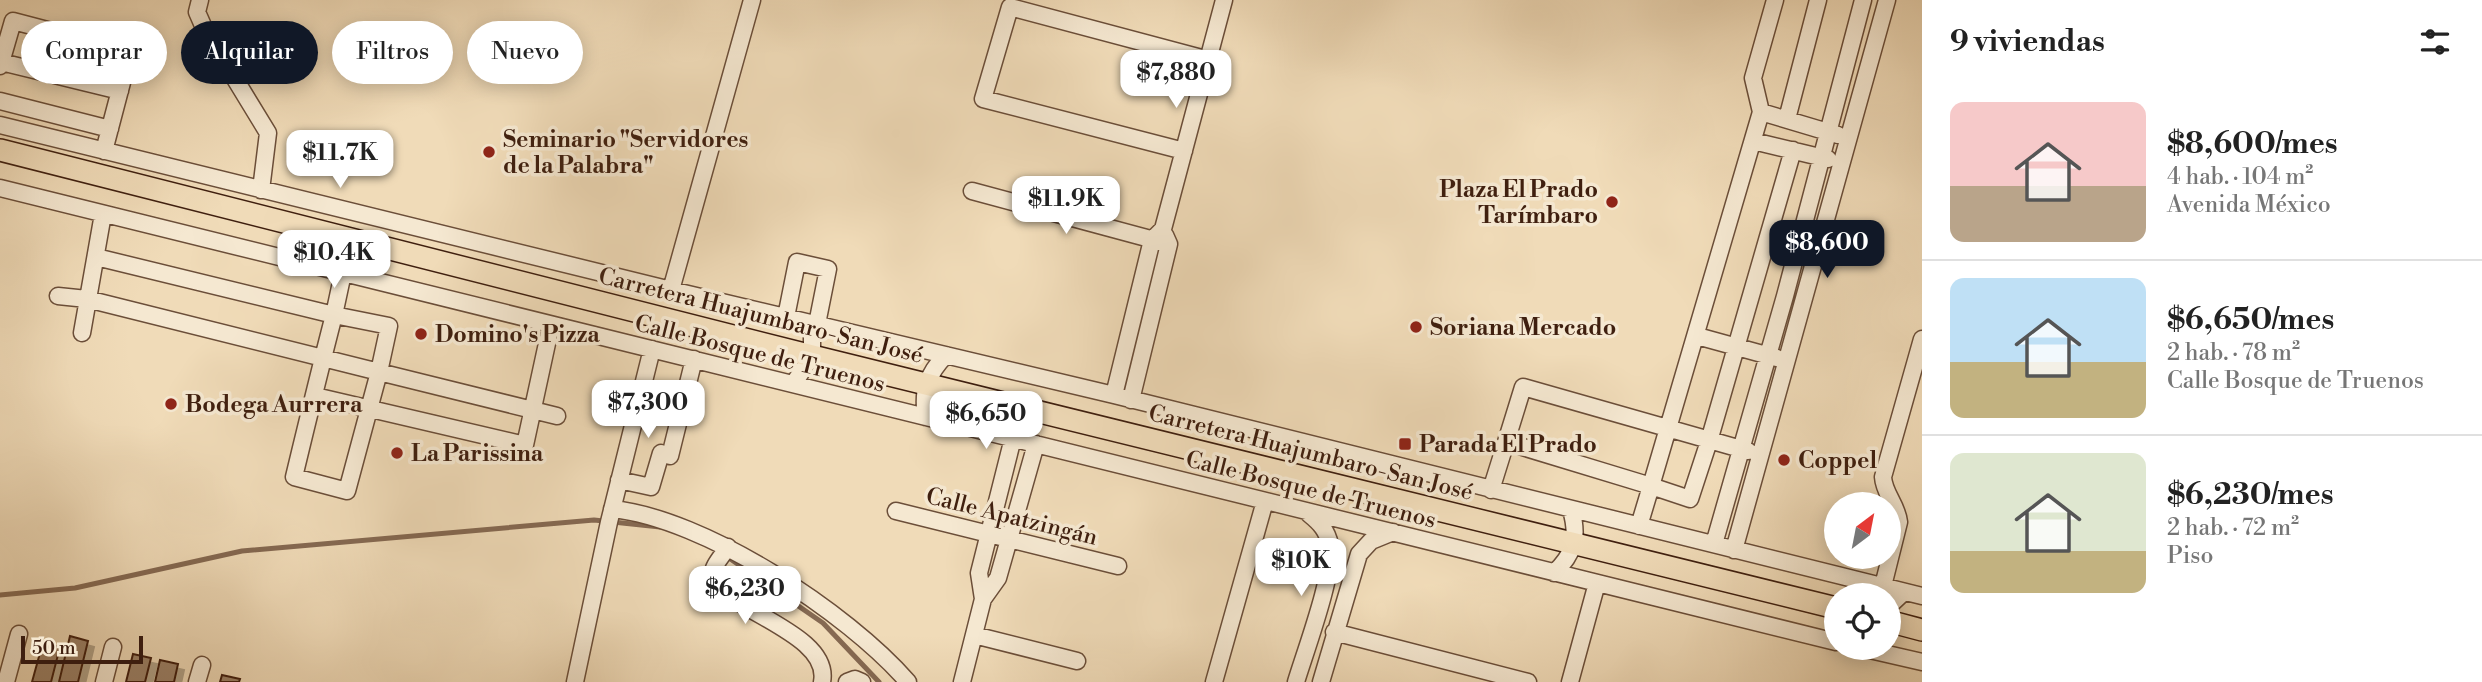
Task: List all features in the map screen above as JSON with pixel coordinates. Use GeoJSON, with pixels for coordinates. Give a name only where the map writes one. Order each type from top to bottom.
{"type":"FeatureCollection","features":[{"type":"Feature","properties":{"kind":"main road","name":"Carretera Huajumbaro-San José"},"geometry":{"type":"LineString","coordinates":[[0,150],[812,356],[1824,605]]}},
{"type":"Feature","properties":{"kind":"main road"},"geometry":{"type":"LineString","coordinates":[[1901,624],[1922,630]]}},
{"type":"Feature","properties":{"kind":"street"},"geometry":{"type":"LineString","coordinates":[[200,0],[197,12],[204,28],[268,133],[261,190]]}},
{"type":"Feature","properties":{"kind":"street"},"geometry":{"type":"LineString","coordinates":[[671,290],[752,0]]}},
{"type":"Feature","properties":{"kind":"street"},"geometry":{"type":"LineString","coordinates":[[1114,395],[1161,238],[1224,0]]}},
{"type":"Feature","properties":{"kind":"street"},"geometry":{"type":"LineString","coordinates":[[1639,526],[1761,112],[1753,78],[1775,0]]}},
{"type":"Feature","properties":{"kind":"street"},"geometry":{"type":"LineString","coordinates":[[1787,119],[1818,0]]}},
{"type":"Feature","properties":{"kind":"street"},"geometry":{"type":"LineString","coordinates":[[1506,442],[1690,499],[1736,346],[1806,153],[1820,130],[1863,0]]}},
{"type":"Feature","properties":{"kind":"street"},"geometry":{"type":"LineString","coordinates":[[1734,550],[1887,0]]}},
{"type":"Feature","properties":{"kind":"street"},"geometry":{"type":"LineString","coordinates":[[1184,151],[983,99],[1010,7],[1209,60]]}},
{"type":"Feature","properties":{"kind":"street"},"geometry":{"type":"LineString","coordinates":[[104,151],[120,91],[125,71],[124,55],[116,48],[13,20],[1,64],[120,91]]}},
{"type":"Feature","properties":{"kind":"street"},"geometry":{"type":"LineString","coordinates":[[0,102],[110,129]]}},
{"type":"Feature","properties":{"kind":"street"},"geometry":{"type":"LineString","coordinates":[[1761,112],[1847,138]]}},
{"type":"Feature","properties":{"kind":"street"},"geometry":{"type":"LineString","coordinates":[[0,125],[671,290],[1114,395],[1714,544],[1845,583]]}},
{"type":"Feature","properties":{"kind":"street"},"geometry":{"type":"LineString","coordinates":[[1753,142],[1841,162]]}},
{"type":"Feature","properties":{"kind":"street"},"geometry":{"type":"LineString","coordinates":[[1714,544],[1768,355],[1806,153]]}},
{"type":"Feature","properties":{"kind":"street","name":"Calle Bosque de Truenos"},"geometry":{"type":"LineString","coordinates":[[0,188],[1824,639]]}},
{"type":"Feature","properties":{"kind":"street"},"geometry":{"type":"LineString","coordinates":[[972,191],[1161,238]]}},
{"type":"Feature","properties":{"kind":"street"},"geometry":{"type":"LineString","coordinates":[[82,333],[103,214]]}},
{"type":"Feature","properties":{"kind":"street"},"geometry":{"type":"LineString","coordinates":[[1131,400],[1161,238]]}},
{"type":"Feature","properties":{"kind":"street"},"geometry":{"type":"LineString","coordinates":[[96,257],[334,315],[389,326],[347,491],[294,477],[315,396],[323,357],[334,315],[343,273]]}},
{"type":"Feature","properties":{"kind":"street"},"geometry":{"type":"LineString","coordinates":[[786,317],[797,262],[828,269],[814,323],[812,356],[805,371],[794,383]]}},
{"type":"Feature","properties":{"kind":"street"},"geometry":{"type":"LineString","coordinates":[[792,287],[823,294]]}},
{"type":"Feature","properties":{"kind":"street"},"geometry":{"type":"LineString","coordinates":[[58,296],[86,299],[557,416]]}},
{"type":"Feature","properties":{"kind":"street"},"geometry":{"type":"LineString","coordinates":[[315,396],[525,445],[551,325]]}},
{"type":"Feature","properties":{"kind":"street"},"geometry":{"type":"LineString","coordinates":[[1697,336],[1786,361]]}},
{"type":"Feature","properties":{"kind":"street"},"geometry":{"type":"LineString","coordinates":[[1884,583],[1899,522],[1898,510],[1884,490],[1883,477],[1922,339]]}},
{"type":"Feature","properties":{"kind":"street"},"geometry":{"type":"LineString","coordinates":[[575,682],[619,480],[652,349]]}},
{"type":"Feature","properties":{"kind":"street"},"geometry":{"type":"LineString","coordinates":[[926,417],[926,384],[934,368],[946,355]]}},
{"type":"Feature","properties":{"kind":"street"},"geometry":{"type":"LineString","coordinates":[[619,480],[651,487],[661,453],[670,456],[694,359]]}},
{"type":"Feature","properties":{"kind":"street"},"geometry":{"type":"LineString","coordinates":[[1491,490],[1523,387],[1740,450],[1761,453]]}},
{"type":"Feature","properties":{"kind":"street"},"geometry":{"type":"LineString","coordinates":[[639,400],[681,409]]}},
{"type":"Feature","properties":{"kind":"street"},"geometry":{"type":"LineString","coordinates":[[983,599],[979,573],[1013,438]]}},
{"type":"Feature","properties":{"kind":"street"},"geometry":{"type":"LineString","coordinates":[[962,682],[983,599],[998,578],[1036,444]]}},
{"type":"Feature","properties":{"kind":"street"},"geometry":{"type":"LineString","coordinates":[[1214,682],[1265,501]]}},
{"type":"Feature","properties":{"kind":"street"},"geometry":{"type":"LineString","coordinates":[[1554,573],[1567,561],[1575,544],[1576,527],[1571,510]]}},
{"type":"Feature","properties":{"kind":"street"},"geometry":{"type":"LineString","coordinates":[[611,515],[639,511],[712,538],[819,604],[908,682]]}},
{"type":"Feature","properties":{"kind":"street","name":"Calle Apatzingán"},"geometry":{"type":"LineString","coordinates":[[896,511],[1118,566]]}},
{"type":"Feature","properties":{"kind":"street"},"geometry":{"type":"LineString","coordinates":[[1296,682],[1326,579],[1331,547],[1324,527],[1304,511]]}},
{"type":"Feature","properties":{"kind":"street"},"geometry":{"type":"LineString","coordinates":[[1321,682],[1356,561],[1371,541],[1393,532]]}},
{"type":"Feature","properties":{"kind":"street"},"geometry":{"type":"LineString","coordinates":[[726,549],[714,568],[713,577],[743,604],[772,620],[815,654],[824,674],[822,682]]}},
{"type":"Feature","properties":{"kind":"street"},"geometry":{"type":"LineString","coordinates":[[1326,579],[1348,584]]}},
{"type":"Feature","properties":{"kind":"street"},"geometry":{"type":"LineString","coordinates":[[1570,682],[1597,583]]}},
{"type":"Feature","properties":{"kind":"street"},"geometry":{"type":"LineString","coordinates":[[1901,591],[1922,596]]}},
{"type":"Feature","properties":{"kind":"street"},"geometry":{"type":"LineString","coordinates":[[1901,595],[1904,592]]}},
{"type":"Feature","properties":{"kind":"street"},"geometry":{"type":"LineString","coordinates":[[1334,632],[1528,682]]}},
{"type":"Feature","properties":{"kind":"street"},"geometry":{"type":"LineString","coordinates":[[6,682],[19,634]]}},
{"type":"Feature","properties":{"kind":"street"},"geometry":{"type":"LineString","coordinates":[[974,635],[1077,661]]}},
{"type":"Feature","properties":{"kind":"street"},"geometry":{"type":"LineString","coordinates":[[104,682],[113,647]]}},
{"type":"Feature","properties":{"kind":"street"},"geometry":{"type":"LineString","coordinates":[[1901,655],[1922,662]]}},
{"type":"Feature","properties":{"kind":"street"},"geometry":{"type":"LineString","coordinates":[[197,682],[202,666]]}},
{"type":"Feature","properties":{"kind":"street"},"geometry":{"type":"LineString","coordinates":[[847,682],[855,679],[862,682]]}},
{"type":"Feature","properties":{"kind":"building"},"geometry":{"type":"Polygon","coordinates":[[[70,636],[88,641],[78,682],[59,682],[70,636]]]}},
{"type":"Feature","properties":{"kind":"building"},"geometry":{"type":"Polygon","coordinates":[[[43,642],[60,647],[51,682],[32,682],[43,642]]]}},
{"type":"Feature","properties":{"kind":"building"},"geometry":{"type":"Polygon","coordinates":[[[133,654],[151,658],[145,682],[126,682],[133,654]]]}},
{"type":"Feature","properties":{"kind":"building"},"geometry":{"type":"Polygon","coordinates":[[[160,660],[178,664],[174,682],[155,682],[160,660]]]}},
{"type":"Feature","properties":{"kind":"building"},"geometry":{"type":"Polygon","coordinates":[[[222,675],[240,679],[239,682],[220,682],[222,675]]]}},
{"type":"Feature","properties":{"kind":"waterway"},"geometry":{"type":"LineString","coordinates":[[0,595],[75,588],[242,551],[594,520],[660,527]]}},
{"type":"Feature","properties":{"kind":"waterway"},"geometry":{"type":"LineString","coordinates":[[726,556],[823,623],[879,682]]}},
{"type":"Feature","properties":{"kind":"place","name":"Seminario \"Servidores de la Palabra\""},"geometry":{"type":"Point","coordinates":[489,152]}},
{"type":"Feature","properties":{"kind":"place","name":"Plaza El Prado Tarímbaro"},"geometry":{"type":"Point","coordinates":[1612,202]}},
{"type":"Feature","properties":{"kind":"place","name":"Soriana Mercado"},"geometry":{"type":"Point","coordinates":[1416,327]}},
{"type":"Feature","properties":{"kind":"place","name":"Domino's Pizza"},"geometry":{"type":"Point","coordinates":[421,334]}},
{"type":"Feature","properties":{"kind":"place","name":"Bodega Aurrera"},"geometry":{"type":"Point","coordinates":[171,404]}},
{"type":"Feature","properties":{"kind":"place","name":"Parada El Prado"},"geometry":{"type":"Point","coordinates":[1405,444]}},
{"type":"Feature","properties":{"kind":"place","name":"La Parissina"},"geometry":{"type":"Point","coordinates":[397,453]}},
{"type":"Feature","properties":{"kind":"place","name":"Coppel"},"geometry":{"type":"Point","coordinates":[1784,460]}}]}
